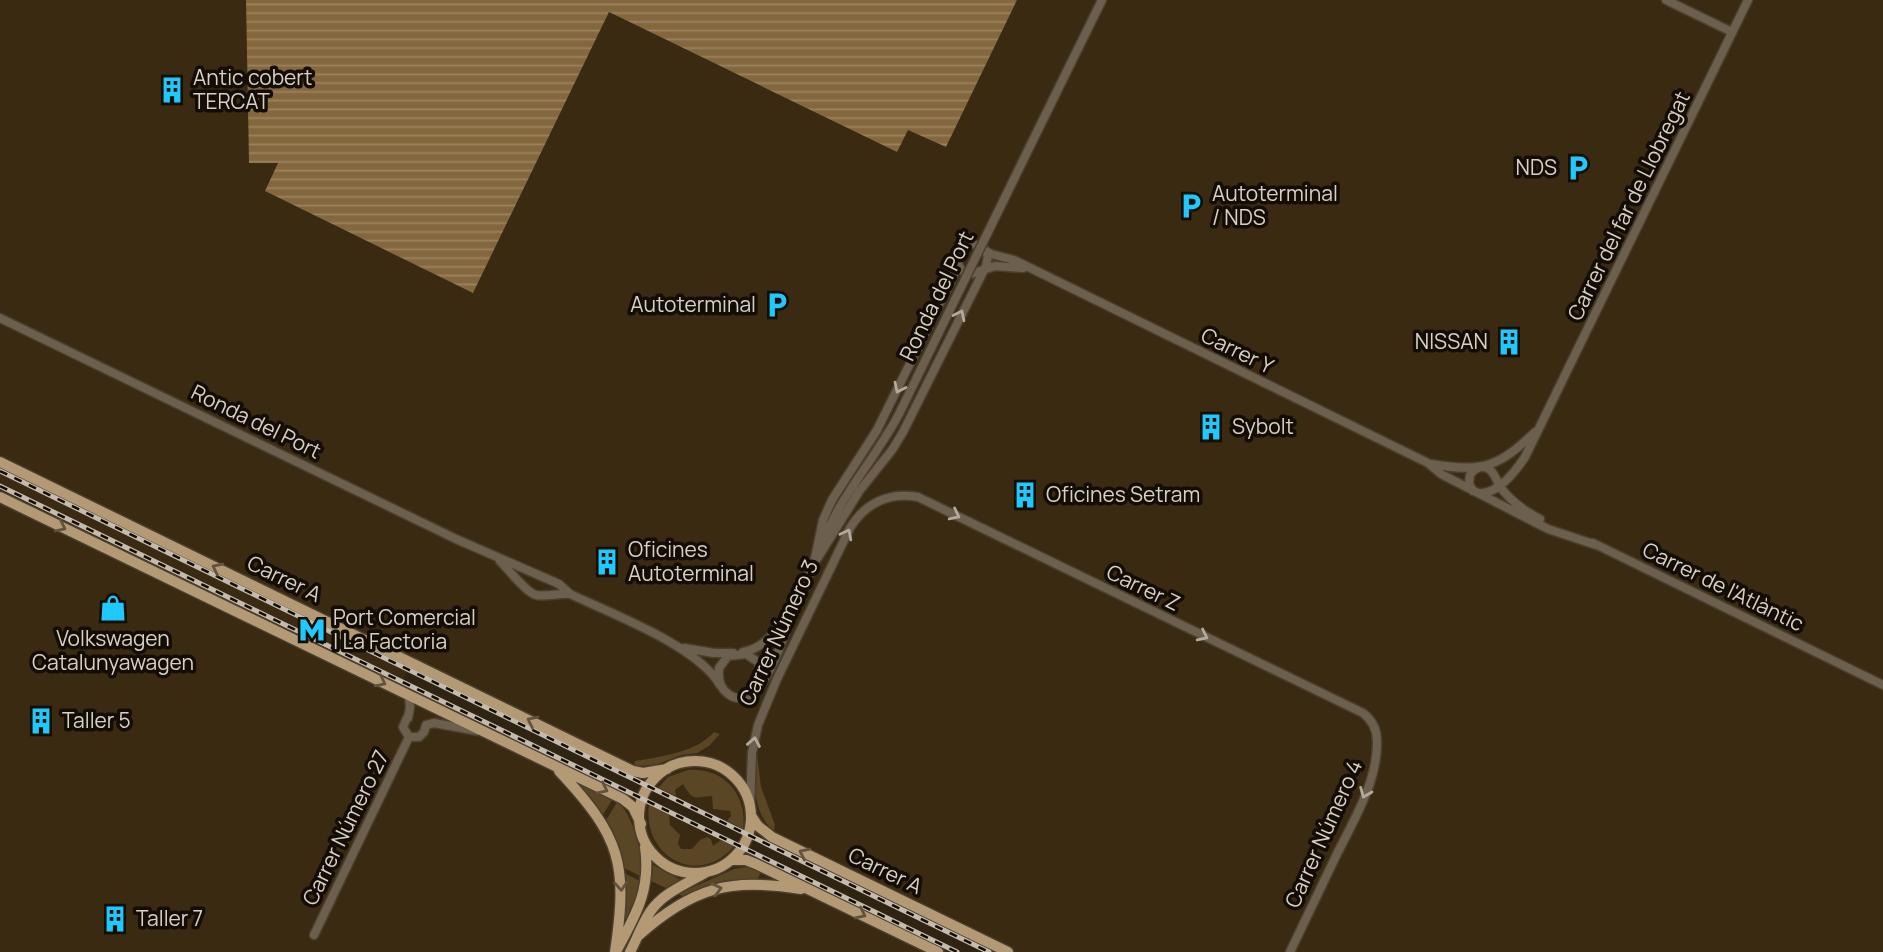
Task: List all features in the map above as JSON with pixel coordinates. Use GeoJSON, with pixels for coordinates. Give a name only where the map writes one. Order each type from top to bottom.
{"type":"FeatureCollection","features":[{"type":"Feature","properties":{"kind":"main road","name":"Carrer A"},"geometry":{"type":"LineString","coordinates":[[0,463],[633,771],[643,773],[667,769]]}},
{"type":"Feature","properties":{"kind":"main road"},"geometry":{"type":"LineString","coordinates":[[0,497],[623,799],[633,807],[640,824],[648,871],[644,892],[615,952]]}},
{"type":"Feature","properties":{"kind":"main road"},"geometry":{"type":"LineString","coordinates":[[640,824],[645,793],[653,781],[667,769],[678,764],[699,761],[721,767],[740,784],[751,813],[746,841],[731,860]]}},
{"type":"Feature","properties":{"kind":"main road"},"geometry":{"type":"LineString","coordinates":[[554,766],[600,819],[614,849],[622,898],[615,952]]}},
{"type":"Feature","properties":{"kind":"main road","name":"Carrer A"},"geometry":{"type":"LineString","coordinates":[[751,813],[758,826],[772,837],[1008,952]]}},
{"type":"Feature","properties":{"kind":"main road"},"geometry":{"type":"LineString","coordinates":[[644,839],[656,858],[669,867],[691,873],[708,870]]}},
{"type":"Feature","properties":{"kind":"main road"},"geometry":{"type":"LineString","coordinates":[[631,951],[656,904],[708,870],[731,860],[750,861],[938,952]]}},
{"type":"Feature","properties":{"kind":"main road"},"geometry":{"type":"LineString","coordinates":[[638,936],[661,915],[682,902],[715,889],[755,884],[813,891]]}},
{"type":"Feature","properties":{"kind":"street","name":"Ronda del Port"},"geometry":{"type":"LineString","coordinates":[[797,602],[842,500],[882,446],[899,414],[1102,0]]}},
{"type":"Feature","properties":{"kind":"street"},"geometry":{"type":"LineString","coordinates":[[1666,0],[1732,33]]}},
{"type":"Feature","properties":{"kind":"street","name":"Carrer del far de Llobregat"},"geometry":{"type":"LineString","coordinates":[[1497,481],[1522,462],[1748,0]]}},
{"type":"Feature","properties":{"kind":"street"},"geometry":{"type":"LineString","coordinates":[[976,244],[984,249],[988,260],[903,432],[860,489],[814,563],[826,512],[837,490],[877,430],[953,277],[958,251],[964,245],[976,244]]}},
{"type":"Feature","properties":{"kind":"street","name":"Carrer Y"},"geometry":{"type":"LineString","coordinates":[[984,249],[991,254],[1014,260],[1428,463]]}},
{"type":"Feature","properties":{"kind":"street"},"geometry":{"type":"LineString","coordinates":[[956,259],[959,268],[967,274],[1004,265],[1030,270]]}},
{"type":"Feature","properties":{"kind":"street","name":"Ronda del Port"},"geometry":{"type":"LineString","coordinates":[[0,318],[496,558],[521,566],[559,584],[570,594],[681,648]]}},
{"type":"Feature","properties":{"kind":"street"},"geometry":{"type":"LineString","coordinates":[[1475,492],[1469,484],[1474,470],[1511,455],[1540,427]]}},
{"type":"Feature","properties":{"kind":"street"},"geometry":{"type":"LineString","coordinates":[[1428,463],[1490,469],[1497,481],[1494,487],[1490,492],[1475,492]]}},
{"type":"Feature","properties":{"kind":"street"},"geometry":{"type":"LineString","coordinates":[[1428,463],[1441,474],[1559,534],[1596,545]]}},
{"type":"Feature","properties":{"kind":"street","name":"Carrer de l'Atlàntic"},"geometry":{"type":"LineString","coordinates":[[1497,481],[1525,511],[1584,536],[1596,545],[1883,685]]}},
{"type":"Feature","properties":{"kind":"street","name":"Carrer Z"},"geometry":{"type":"LineString","coordinates":[[890,496],[910,496],[926,500],[1363,713],[1375,727]]}},
{"type":"Feature","properties":{"kind":"street","name":"Carrer Número 3"},"geometry":{"type":"LineString","coordinates":[[751,813],[754,739],[780,672],[854,521],[868,507],[890,496]]}},
{"type":"Feature","properties":{"kind":"street","name":"Ronda del Port"},"geometry":{"type":"LineString","coordinates":[[496,558],[534,594],[570,594]]}},
{"type":"Feature","properties":{"kind":"street"},"geometry":{"type":"LineString","coordinates":[[681,648],[712,672],[729,695],[741,698],[755,692],[762,682],[789,628],[797,602]]}},
{"type":"Feature","properties":{"kind":"street","name":"Carrer Número 3"},"geometry":{"type":"LineString","coordinates":[[738,653],[755,648],[769,639],[797,602]]}},
{"type":"Feature","properties":{"kind":"street"},"geometry":{"type":"LineString","coordinates":[[681,648],[750,655],[758,662],[762,682]]}},
{"type":"Feature","properties":{"kind":"street"},"geometry":{"type":"LineString","coordinates":[[720,685],[719,668],[724,659],[738,653]]}},
{"type":"Feature","properties":{"kind":"street"},"geometry":{"type":"LineString","coordinates":[[409,696],[408,718],[403,727],[409,737],[419,737],[426,725],[434,723],[484,732]]}},
{"type":"Feature","properties":{"kind":"street","name":"Carrer Número 4"},"geometry":{"type":"LineString","coordinates":[[1290,952],[1366,791],[1377,750],[1375,727]]}},
{"type":"Feature","properties":{"kind":"street","name":"Carrer Número 27"},"geometry":{"type":"LineString","coordinates":[[314,935],[409,737]]}},
{"type":"Feature","properties":{"kind":"shaded area"},"geometry":{"type":"Polygon","coordinates":[[[0,0],[246,0],[249,163],[278,162],[473,293],[609,12],[897,152],[908,130],[946,147],[1017,0],[1883,0],[1883,952],[983,952],[407,671],[403,680],[962,952],[0,952],[0,0]]]}},
{"type":"Feature","properties":{"kind":"shaded area"},"geometry":{"type":"Polygon","coordinates":[[[246,0],[1017,0],[946,147],[908,130],[897,152],[609,12],[473,293],[265,191],[278,163],[249,163],[246,0]]]}},
{"type":"Feature","properties":{"kind":"shaded area"},"geometry":{"type":"Polygon","coordinates":[[[714,732],[720,734],[709,746],[697,753],[681,755],[655,765],[634,766],[635,761],[688,749],[714,732]]]}},
{"type":"Feature","properties":{"kind":"shaded area"},"geometry":{"type":"Polygon","coordinates":[[[755,752],[761,787],[775,825],[774,831],[761,815],[758,805],[755,752]]]}},
{"type":"Feature","properties":{"kind":"shaded area"},"geometry":{"type":"Polygon","coordinates":[[[688,770],[712,773],[730,785],[741,805],[743,829],[727,821],[731,816],[730,811],[713,809],[712,796],[694,797],[683,784],[675,790],[676,796],[658,788],[668,777],[688,770]]]}},
{"type":"Feature","properties":{"kind":"shaded area"},"geometry":{"type":"Polygon","coordinates":[[[575,782],[612,800],[602,816],[575,782]]]}},
{"type":"Feature","properties":{"kind":"shaded area"},"geometry":{"type":"Polygon","coordinates":[[[617,802],[633,825],[641,858],[642,877],[622,867],[605,822],[617,802]]]}},
{"type":"Feature","properties":{"kind":"shaded area"},"geometry":{"type":"Polygon","coordinates":[[[649,805],[669,815],[670,825],[680,835],[678,844],[681,849],[692,849],[707,837],[711,839],[713,846],[721,840],[734,846],[720,858],[705,865],[676,861],[664,852],[654,839],[649,823],[649,805]]]}},
{"type":"Feature","properties":{"kind":"shaded area"},"geometry":{"type":"Polygon","coordinates":[[[653,865],[681,880],[668,889],[651,881],[653,865]]]}},
{"type":"Feature","properties":{"kind":"shaded area"},"geometry":{"type":"Polygon","coordinates":[[[746,867],[761,872],[756,882],[684,897],[678,894],[734,869],[746,867]]]}},
{"type":"Feature","properties":{"kind":"shaded area"},"geometry":{"type":"Polygon","coordinates":[[[624,873],[642,882],[623,934],[624,873]]]}},
{"type":"Feature","properties":{"kind":"railway"},"geometry":{"type":"LineString","coordinates":[[0,471],[989,952]]}},
{"type":"Feature","properties":{"kind":"railway"},"geometry":{"type":"LineString","coordinates":[[0,486],[957,952]]}},
{"type":"Feature","properties":{"kind":"place","name":"Antic cobert TERCAT"},"geometry":{"type":"Point","coordinates":[172,90]}},
{"type":"Feature","properties":{"kind":"place","name":"NDS"},"geometry":{"type":"Point","coordinates":[1578,168]}},
{"type":"Feature","properties":{"kind":"place","name":"Autoterminal / NDS"},"geometry":{"type":"Point","coordinates":[1191,206]}},
{"type":"Feature","properties":{"kind":"place","name":"Autoterminal"},"geometry":{"type":"Point","coordinates":[777,305]}},
{"type":"Feature","properties":{"kind":"place","name":"NISSAN"},"geometry":{"type":"Point","coordinates":[1509,342]}},
{"type":"Feature","properties":{"kind":"place","name":"Sybolt"},"geometry":{"type":"Point","coordinates":[1211,427]}},
{"type":"Feature","properties":{"kind":"place","name":"Oficines Setram"},"geometry":{"type":"Point","coordinates":[1025,495]}},
{"type":"Feature","properties":{"kind":"place","name":"Oficines Autoterminal"},"geometry":{"type":"Point","coordinates":[607,562]}},
{"type":"Feature","properties":{"kind":"place","name":"Volkswagen Catalunyawagen"},"geometry":{"type":"Point","coordinates":[113,608]}},
{"type":"Feature","properties":{"kind":"place","name":"Port Comercial | La Factoria"},"geometry":{"type":"Point","coordinates":[312,630]}},
{"type":"Feature","properties":{"kind":"place","name":"Taller 5"},"geometry":{"type":"Point","coordinates":[41,721]}},
{"type":"Feature","properties":{"kind":"place","name":"Taller 7"},"geometry":{"type":"Point","coordinates":[115,919]}}]}
